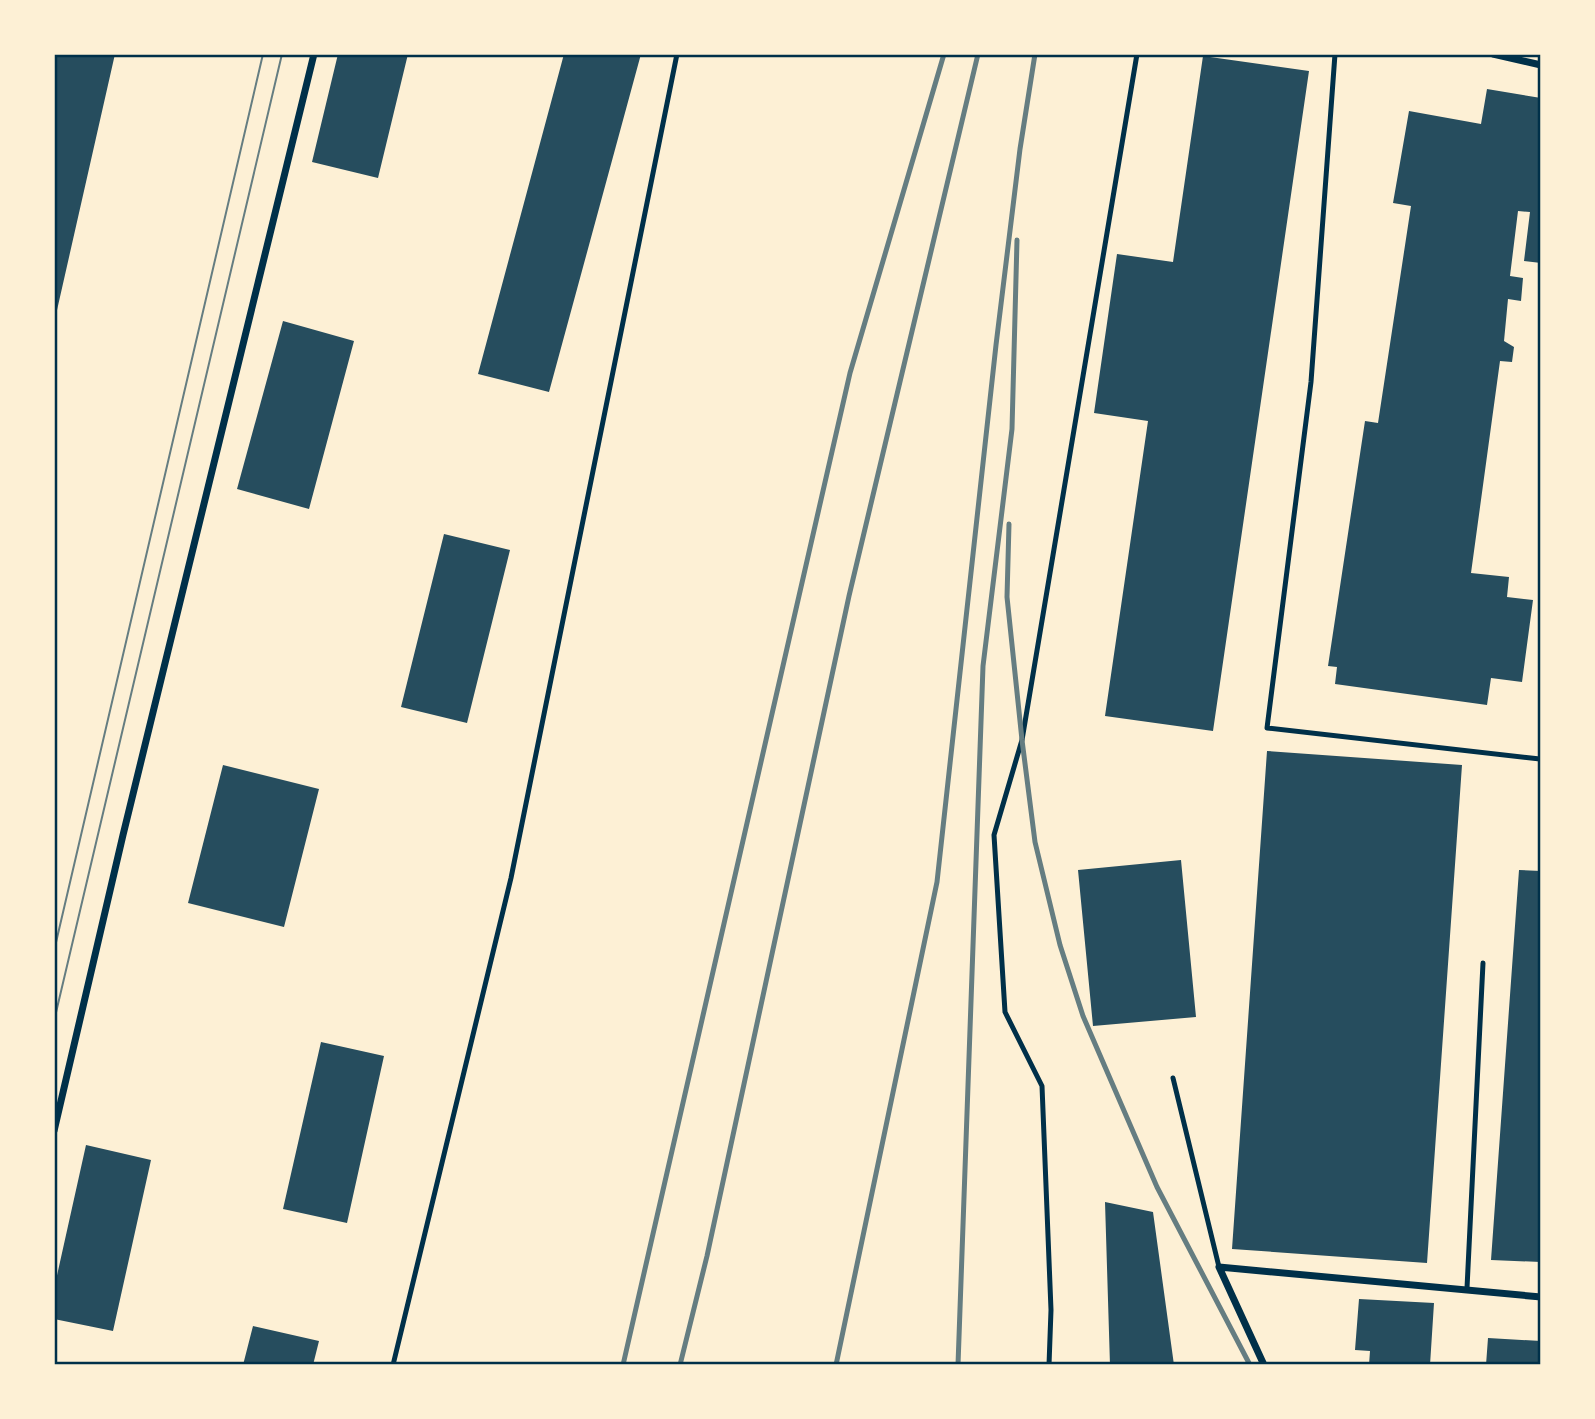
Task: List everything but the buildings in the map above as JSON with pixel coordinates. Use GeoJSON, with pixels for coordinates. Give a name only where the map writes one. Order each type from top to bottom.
{"type":"FeatureCollection","features":[{"type":"Feature","properties":{"kind":"street"},"geometry":{"type":"LineString","coordinates":[[54,1131],[123,835],[314,54]]}},
{"type":"Feature","properties":{"kind":"street"},"geometry":{"type":"LineString","coordinates":[[1493,54],[1541,65]]}},
{"type":"Feature","properties":{"kind":"street"},"geometry":{"type":"LineString","coordinates":[[1264,1365],[1219,1267],[1541,1297]]}},
{"type":"Feature","properties":{"kind":"lane"},"geometry":{"type":"LineString","coordinates":[[393,1365],[512,878],[677,54]]}},
{"type":"Feature","properties":{"kind":"lane"},"geometry":{"type":"LineString","coordinates":[[1049,1365],[1051,1310],[1042,1086],[1004,1012],[994,835],[1022,740],[1137,54]]}},
{"type":"Feature","properties":{"kind":"lane"},"geometry":{"type":"LineString","coordinates":[[1335,54],[1311,382],[1267,728],[1540,760],[1541,756]]}},
{"type":"Feature","properties":{"kind":"lane"},"geometry":{"type":"LineString","coordinates":[[1467,1288],[1483,963]]}},
{"type":"Feature","properties":{"kind":"lane"},"geometry":{"type":"LineString","coordinates":[[1173,1077],[1219,1267]]}},
{"type":"Feature","properties":{"kind":"tram line"},"geometry":{"type":"LineString","coordinates":[[54,951],[263,54]]}},
{"type":"Feature","properties":{"kind":"tram line"},"geometry":{"type":"LineString","coordinates":[[54,1021],[282,54]]}},
{"type":"Feature","properties":{"kind":"railway"},"geometry":{"type":"LineString","coordinates":[[623,1365],[850,373],[944,54]]}},
{"type":"Feature","properties":{"kind":"railway"},"geometry":{"type":"LineString","coordinates":[[680,1365],[707,1256],[849,596],[978,54]]}},
{"type":"Feature","properties":{"kind":"railway"},"geometry":{"type":"LineString","coordinates":[[836,1365],[937,882],[996,345],[1020,149],[1035,54]]}},
{"type":"Feature","properties":{"kind":"railway"},"geometry":{"type":"LineString","coordinates":[[958,1365],[983,666],[1012,429],[1017,240]]}},
{"type":"Feature","properties":{"kind":"railway"},"geometry":{"type":"LineString","coordinates":[[1009,524],[1007,597],[1022,740],[1035,842],[1060,945],[1083,1016],[1157,1187],[1250,1365]]}}]}
